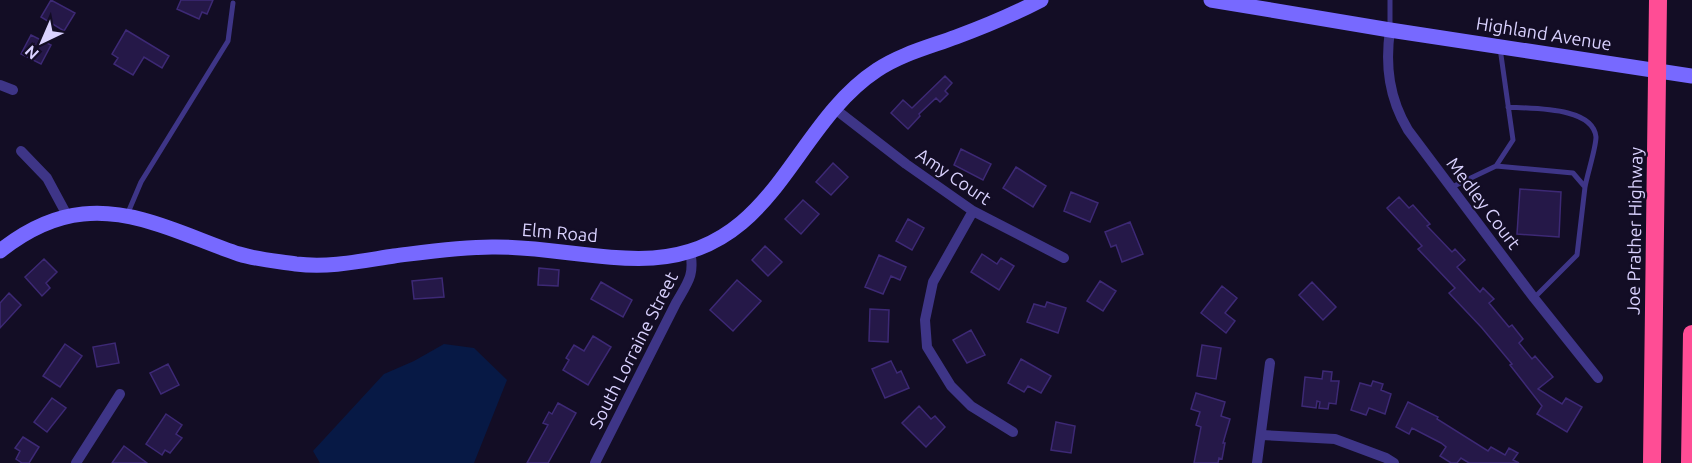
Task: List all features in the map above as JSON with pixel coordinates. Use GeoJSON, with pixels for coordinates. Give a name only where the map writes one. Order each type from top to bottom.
{"type":"FeatureCollection","features":[{"type":"Feature","properties":{"kind":"highway","name":"Joe Prather Highway"},"geometry":{"type":"LineString","coordinates":[[1652,463],[1658,0]]}},
{"type":"Feature","properties":{"kind":"highway"},"geometry":{"type":"LineString","coordinates":[[1690,463],[1692,334]]}},
{"type":"Feature","properties":{"kind":"street","name":"Elm Road"},"geometry":{"type":"LineString","coordinates":[[0,251],[33,229],[86,213],[142,220],[239,254],[301,264],[346,264],[489,247],[653,258],[690,251],[719,238],[756,209],[787,174],[835,109],[858,84],[896,59],[1012,15],[1041,0]]}},
{"type":"Feature","properties":{"kind":"street","name":"Highland Avenue"},"geometry":{"type":"LineString","coordinates":[[1211,0],[1389,30],[1692,76]]}},
{"type":"Feature","properties":{"kind":"street","name":"Medley Court"},"geometry":{"type":"LineString","coordinates":[[1389,30],[1388,65],[1394,102],[1408,130],[1534,298],[1598,378]]}},
{"type":"Feature","properties":{"kind":"street"},"geometry":{"type":"LineString","coordinates":[[0,85],[13,90]]}},
{"type":"Feature","properties":{"kind":"street","name":"Amy Court"},"geometry":{"type":"LineString","coordinates":[[835,109],[906,164],[973,211],[1064,258]]}},
{"type":"Feature","properties":{"kind":"street"},"geometry":{"type":"LineString","coordinates":[[21,150],[47,178],[68,217]]}},
{"type":"Feature","properties":{"kind":"street"},"geometry":{"type":"LineString","coordinates":[[973,211],[933,282],[925,320],[927,347],[951,386],[971,406],[1012,432]]}},
{"type":"Feature","properties":{"kind":"street","name":"South Lorraine Street"},"geometry":{"type":"LineString","coordinates":[[595,463],[691,277],[690,251]]}},
{"type":"Feature","properties":{"kind":"street"},"geometry":{"type":"LineString","coordinates":[[1257,463],[1270,363]]}},
{"type":"Feature","properties":{"kind":"street"},"geometry":{"type":"LineString","coordinates":[[76,463],[120,394]]}},
{"type":"Feature","properties":{"kind":"street"},"geometry":{"type":"LineString","coordinates":[[1261,435],[1335,439],[1394,463]]}},
{"type":"Feature","properties":{"kind":"lane"},"geometry":{"type":"LineString","coordinates":[[1389,30],[1390,0]]}},
{"type":"Feature","properties":{"kind":"lane"},"geometry":{"type":"LineString","coordinates":[[127,217],[141,182],[228,41],[233,3]]}},
{"type":"Feature","properties":{"kind":"lane"},"geometry":{"type":"LineString","coordinates":[[1496,166],[1513,140],[1500,46]]}},
{"type":"Feature","properties":{"kind":"lane"},"geometry":{"type":"LineString","coordinates":[[1508,108],[1554,110],[1574,114],[1589,122],[1596,136],[1585,188],[1577,255],[1534,298]]}},
{"type":"Feature","properties":{"kind":"lane"},"geometry":{"type":"LineString","coordinates":[[1452,187],[1496,166],[1573,173],[1585,188]]}},
{"type":"Feature","properties":{"kind":"water"},"geometry":{"type":"Polygon","coordinates":[[[444,344],[474,348],[507,380],[474,463],[320,463],[313,451],[384,374],[444,344]]]}},
{"type":"Feature","properties":{"kind":"building"},"geometry":{"type":"Polygon","coordinates":[[[51,0],[75,13],[64,31],[41,17],[51,0]]]}},
{"type":"Feature","properties":{"kind":"building"},"geometry":{"type":"Polygon","coordinates":[[[181,0],[213,0],[207,14],[202,12],[199,19],[177,9],[181,0]]]}},
{"type":"Feature","properties":{"kind":"building"},"geometry":{"type":"Polygon","coordinates":[[[126,30],[169,56],[162,68],[144,57],[133,75],[114,64],[118,58],[112,54],[126,30]]]}},
{"type":"Feature","properties":{"kind":"building"},"geometry":{"type":"Polygon","coordinates":[[[31,35],[51,45],[41,64],[21,54],[31,35]]]}},
{"type":"Feature","properties":{"kind":"building"},"geometry":{"type":"Polygon","coordinates":[[[945,76],[952,83],[945,91],[948,94],[940,102],[936,98],[919,114],[920,116],[908,129],[891,113],[903,100],[912,108],[945,76]]]}},
{"type":"Feature","properties":{"kind":"building"},"geometry":{"type":"Polygon","coordinates":[[[961,149],[991,164],[983,180],[954,165],[961,149]]]}},
{"type":"Feature","properties":{"kind":"building"},"geometry":{"type":"Polygon","coordinates":[[[833,163],[848,177],[831,195],[816,182],[833,163]]]}},
{"type":"Feature","properties":{"kind":"building"},"geometry":{"type":"Polygon","coordinates":[[[1016,167],[1046,186],[1033,207],[1003,188],[1016,167]]]}},
{"type":"Feature","properties":{"kind":"building"},"geometry":{"type":"Polygon","coordinates":[[[1520,189],[1561,192],[1559,237],[1517,234],[1520,189]]]}},
{"type":"Feature","properties":{"kind":"building"},"geometry":{"type":"Polygon","coordinates":[[[1071,192],[1098,203],[1090,222],[1064,211],[1071,192]]]}},
{"type":"Feature","properties":{"kind":"building"},"geometry":{"type":"Polygon","coordinates":[[[1399,197],[1409,208],[1413,205],[1430,224],[1427,226],[1452,252],[1455,249],[1465,260],[1457,267],[1480,292],[1483,288],[1494,299],[1489,303],[1509,327],[1512,325],[1523,339],[1519,343],[1532,359],[1535,356],[1553,377],[1538,389],[1562,404],[1566,398],[1582,407],[1567,432],[1537,414],[1542,406],[1510,365],[1512,364],[1449,293],[1455,288],[1418,249],[1422,246],[1387,208],[1399,197]]]}},
{"type":"Feature","properties":{"kind":"building"},"geometry":{"type":"Polygon","coordinates":[[[803,200],[819,214],[801,234],[785,219],[803,200]]]}},
{"type":"Feature","properties":{"kind":"building"},"geometry":{"type":"Polygon","coordinates":[[[908,219],[924,228],[912,250],[896,241],[908,219]]]}},
{"type":"Feature","properties":{"kind":"building"},"geometry":{"type":"Polygon","coordinates":[[[1130,222],[1143,254],[1122,262],[1116,245],[1111,247],[1105,232],[1130,222]]]}},
{"type":"Feature","properties":{"kind":"building"},"geometry":{"type":"Polygon","coordinates":[[[765,246],[782,262],[768,276],[752,260],[765,246]]]}},
{"type":"Feature","properties":{"kind":"building"},"geometry":{"type":"Polygon","coordinates":[[[982,254],[997,264],[1001,258],[1014,266],[999,290],[971,272],[982,254]]]}},
{"type":"Feature","properties":{"kind":"building"},"geometry":{"type":"Polygon","coordinates":[[[879,255],[906,267],[900,280],[891,276],[883,294],[865,287],[879,255]]]}},
{"type":"Feature","properties":{"kind":"building"},"geometry":{"type":"Polygon","coordinates":[[[44,259],[57,272],[46,283],[50,288],[42,296],[25,277],[44,259]]]}},
{"type":"Feature","properties":{"kind":"building"},"geometry":{"type":"Polygon","coordinates":[[[539,268],[559,270],[558,286],[538,285],[539,268]]]}},
{"type":"Feature","properties":{"kind":"building"},"geometry":{"type":"Polygon","coordinates":[[[442,278],[444,297],[414,299],[412,281],[442,278]]]}},
{"type":"Feature","properties":{"kind":"building"},"geometry":{"type":"Polygon","coordinates":[[[737,280],[761,301],[733,331],[710,310],[737,280]]]}},
{"type":"Feature","properties":{"kind":"building"},"geometry":{"type":"Polygon","coordinates":[[[1100,281],[1116,291],[1103,311],[1087,301],[1100,281]]]}},
{"type":"Feature","properties":{"kind":"building"},"geometry":{"type":"Polygon","coordinates":[[[601,282],[632,300],[623,317],[591,299],[601,282]]]}},
{"type":"Feature","properties":{"kind":"building"},"geometry":{"type":"Polygon","coordinates":[[[1312,282],[1336,307],[1323,320],[1299,295],[1312,282]]]}},
{"type":"Feature","properties":{"kind":"building"},"geometry":{"type":"Polygon","coordinates":[[[1222,286],[1237,298],[1225,313],[1235,321],[1226,333],[1201,313],[1222,286]]]}},
{"type":"Feature","properties":{"kind":"building"},"geometry":{"type":"Polygon","coordinates":[[[9,293],[21,305],[0,328],[0,303],[9,293]]]}},
{"type":"Feature","properties":{"kind":"building"},"geometry":{"type":"Polygon","coordinates":[[[1047,302],[1066,308],[1058,333],[1027,322],[1034,304],[1045,307],[1047,302]]]}},
{"type":"Feature","properties":{"kind":"building"},"geometry":{"type":"Polygon","coordinates":[[[870,309],[889,310],[888,342],[869,341],[870,309]]]}},
{"type":"Feature","properties":{"kind":"building"},"geometry":{"type":"Polygon","coordinates":[[[971,330],[985,355],[967,363],[953,340],[971,330]]]}},
{"type":"Feature","properties":{"kind":"building"},"geometry":{"type":"Polygon","coordinates":[[[593,336],[611,347],[588,385],[563,370],[569,360],[566,358],[574,345],[584,351],[593,336]]]}},
{"type":"Feature","properties":{"kind":"building"},"geometry":{"type":"Polygon","coordinates":[[[115,343],[119,363],[97,367],[93,347],[115,343]]]}},
{"type":"Feature","properties":{"kind":"building"},"geometry":{"type":"Polygon","coordinates":[[[65,344],[82,356],[60,387],[43,376],[65,344]]]}},
{"type":"Feature","properties":{"kind":"building"},"geometry":{"type":"Polygon","coordinates":[[[1202,345],[1221,348],[1216,379],[1197,376],[1202,345]]]}},
{"type":"Feature","properties":{"kind":"building"},"geometry":{"type":"Polygon","coordinates":[[[1021,359],[1051,376],[1041,393],[1028,386],[1024,392],[1008,383],[1021,359]]]}},
{"type":"Feature","properties":{"kind":"building"},"geometry":{"type":"Polygon","coordinates":[[[891,361],[897,373],[901,371],[909,388],[885,398],[872,369],[891,361]]]}},
{"type":"Feature","properties":{"kind":"building"},"geometry":{"type":"Polygon","coordinates":[[[168,364],[179,385],[161,394],[150,373],[168,364]]]}},
{"type":"Feature","properties":{"kind":"building"},"geometry":{"type":"Polygon","coordinates":[[[1323,371],[1332,372],[1331,381],[1339,381],[1336,404],[1329,403],[1328,409],[1319,408],[1320,402],[1317,401],[1316,408],[1302,406],[1305,377],[1322,379],[1323,371]]]}},
{"type":"Feature","properties":{"kind":"building"},"geometry":{"type":"Polygon","coordinates":[[[1373,381],[1383,384],[1381,390],[1391,394],[1385,414],[1369,408],[1366,415],[1351,410],[1360,383],[1371,386],[1373,381]]]}},
{"type":"Feature","properties":{"kind":"building"},"geometry":{"type":"Polygon","coordinates":[[[1196,393],[1225,402],[1221,416],[1230,419],[1223,443],[1225,443],[1222,459],[1219,458],[1218,463],[1194,463],[1201,427],[1196,425],[1200,412],[1191,409],[1196,393]]]}},
{"type":"Feature","properties":{"kind":"building"},"geometry":{"type":"Polygon","coordinates":[[[52,398],[66,408],[47,432],[34,422],[52,398]]]}},
{"type":"Feature","properties":{"kind":"building"},"geometry":{"type":"Polygon","coordinates":[[[1408,402],[1438,417],[1437,419],[1488,451],[1491,447],[1505,455],[1509,448],[1518,453],[1513,460],[1519,463],[1469,463],[1461,458],[1457,463],[1451,463],[1440,456],[1446,447],[1441,443],[1412,428],[1409,434],[1396,427],[1408,402]]]}},
{"type":"Feature","properties":{"kind":"building"},"geometry":{"type":"Polygon","coordinates":[[[558,403],[576,413],[548,463],[527,463],[548,425],[543,423],[558,403]]]}},
{"type":"Feature","properties":{"kind":"building"},"geometry":{"type":"Polygon","coordinates":[[[919,406],[931,419],[935,416],[945,427],[926,447],[902,423],[919,406]]]}},
{"type":"Feature","properties":{"kind":"building"},"geometry":{"type":"Polygon","coordinates":[[[166,414],[182,425],[176,434],[182,438],[170,453],[165,450],[162,455],[146,444],[166,414]]]}},
{"type":"Feature","properties":{"kind":"building"},"geometry":{"type":"Polygon","coordinates":[[[1056,422],[1075,426],[1071,453],[1051,450],[1056,422]]]}},
{"type":"Feature","properties":{"kind":"building"},"geometry":{"type":"Polygon","coordinates":[[[23,437],[39,447],[29,463],[22,463],[16,459],[20,451],[15,448],[23,437]]]}},
{"type":"Feature","properties":{"kind":"building"},"geometry":{"type":"Polygon","coordinates":[[[124,446],[147,463],[112,463],[124,446]]]}}]}
